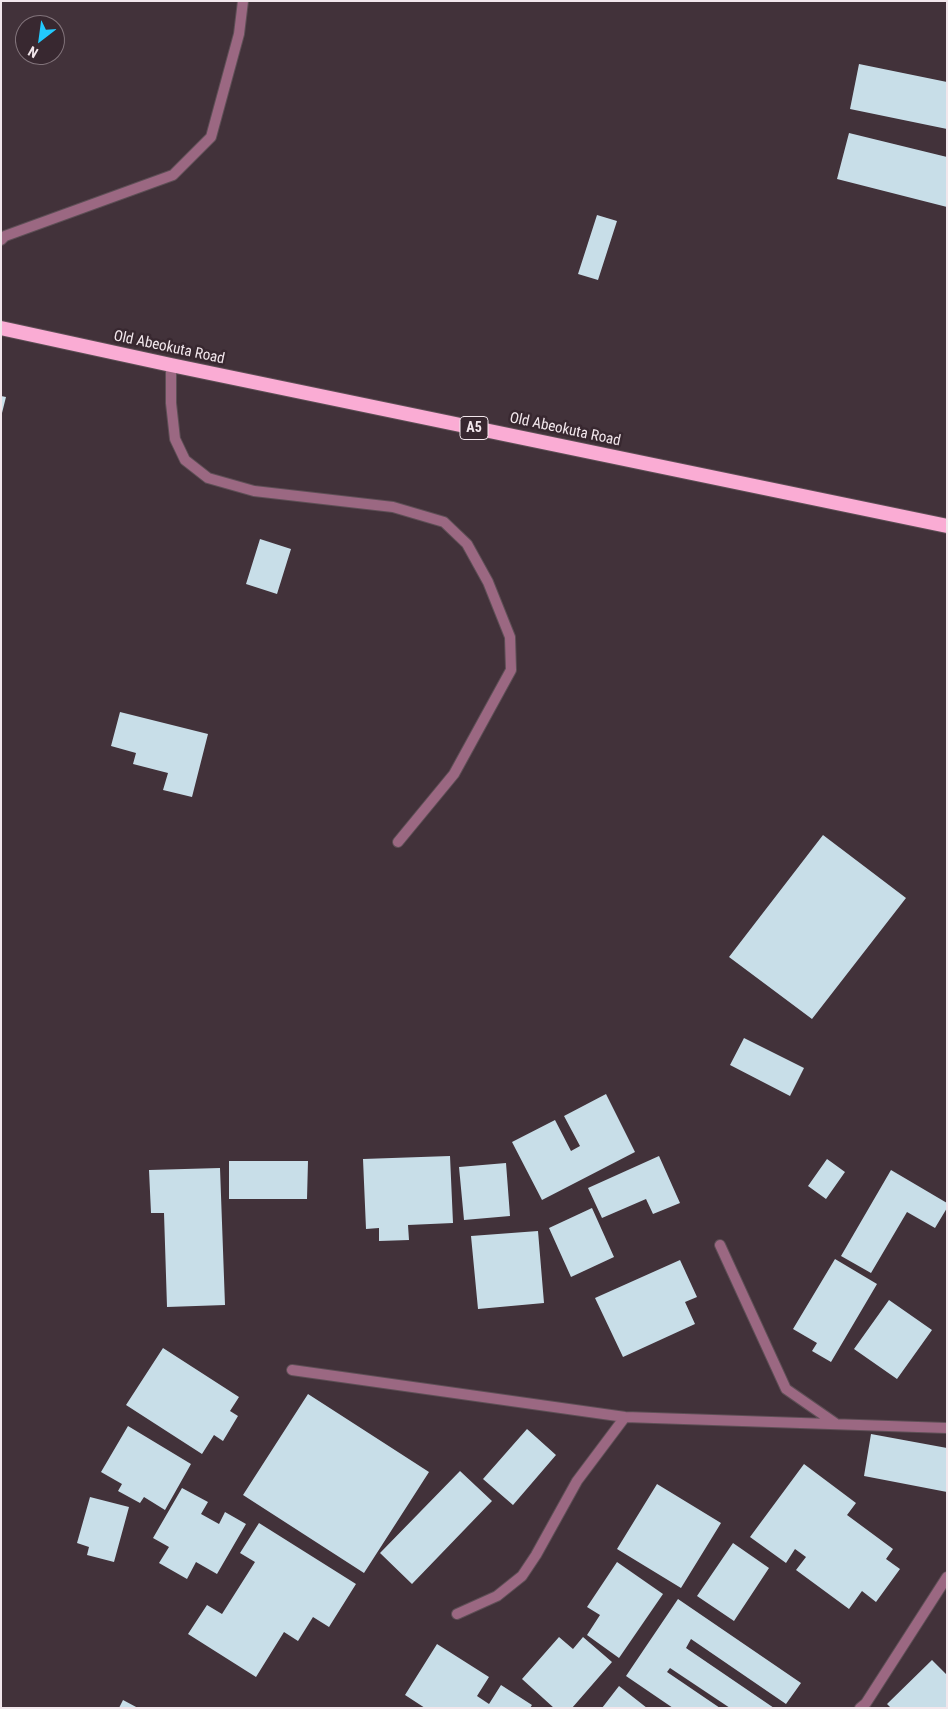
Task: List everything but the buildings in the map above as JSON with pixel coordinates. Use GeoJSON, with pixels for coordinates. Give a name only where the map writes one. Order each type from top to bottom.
{"type":"FeatureCollection","features":[{"type":"Feature","properties":{"kind":"highway","name":"Old Abeokuta Road"},"geometry":{"type":"LineString","coordinates":[[1,328],[947,526]]}},
{"type":"Feature","properties":{"kind":"street"},"geometry":{"type":"LineString","coordinates":[[1,240],[5,236],[173,175],[211,137],[239,34],[243,1]]}},
{"type":"Feature","properties":{"kind":"street"},"geometry":{"type":"LineString","coordinates":[[171,365],[171,403],[174,438],[185,460],[208,478],[254,491],[393,507],[444,522],[467,544],[488,582],[510,637],[511,670],[454,774],[398,842]]}},
{"type":"Feature","properties":{"kind":"street"},"geometry":{"type":"LineString","coordinates":[[720,1245],[786,1389],[836,1424]]}},
{"type":"Feature","properties":{"kind":"street"},"geometry":{"type":"LineString","coordinates":[[292,1370],[625,1417],[947,1428]]}},
{"type":"Feature","properties":{"kind":"street"},"geometry":{"type":"LineString","coordinates":[[457,1614],[497,1596],[522,1576],[536,1555],[577,1481],[625,1417]]}},
{"type":"Feature","properties":{"kind":"street"},"geometry":{"type":"LineString","coordinates":[[860,1708],[866,1703],[946,1581]]}}]}
